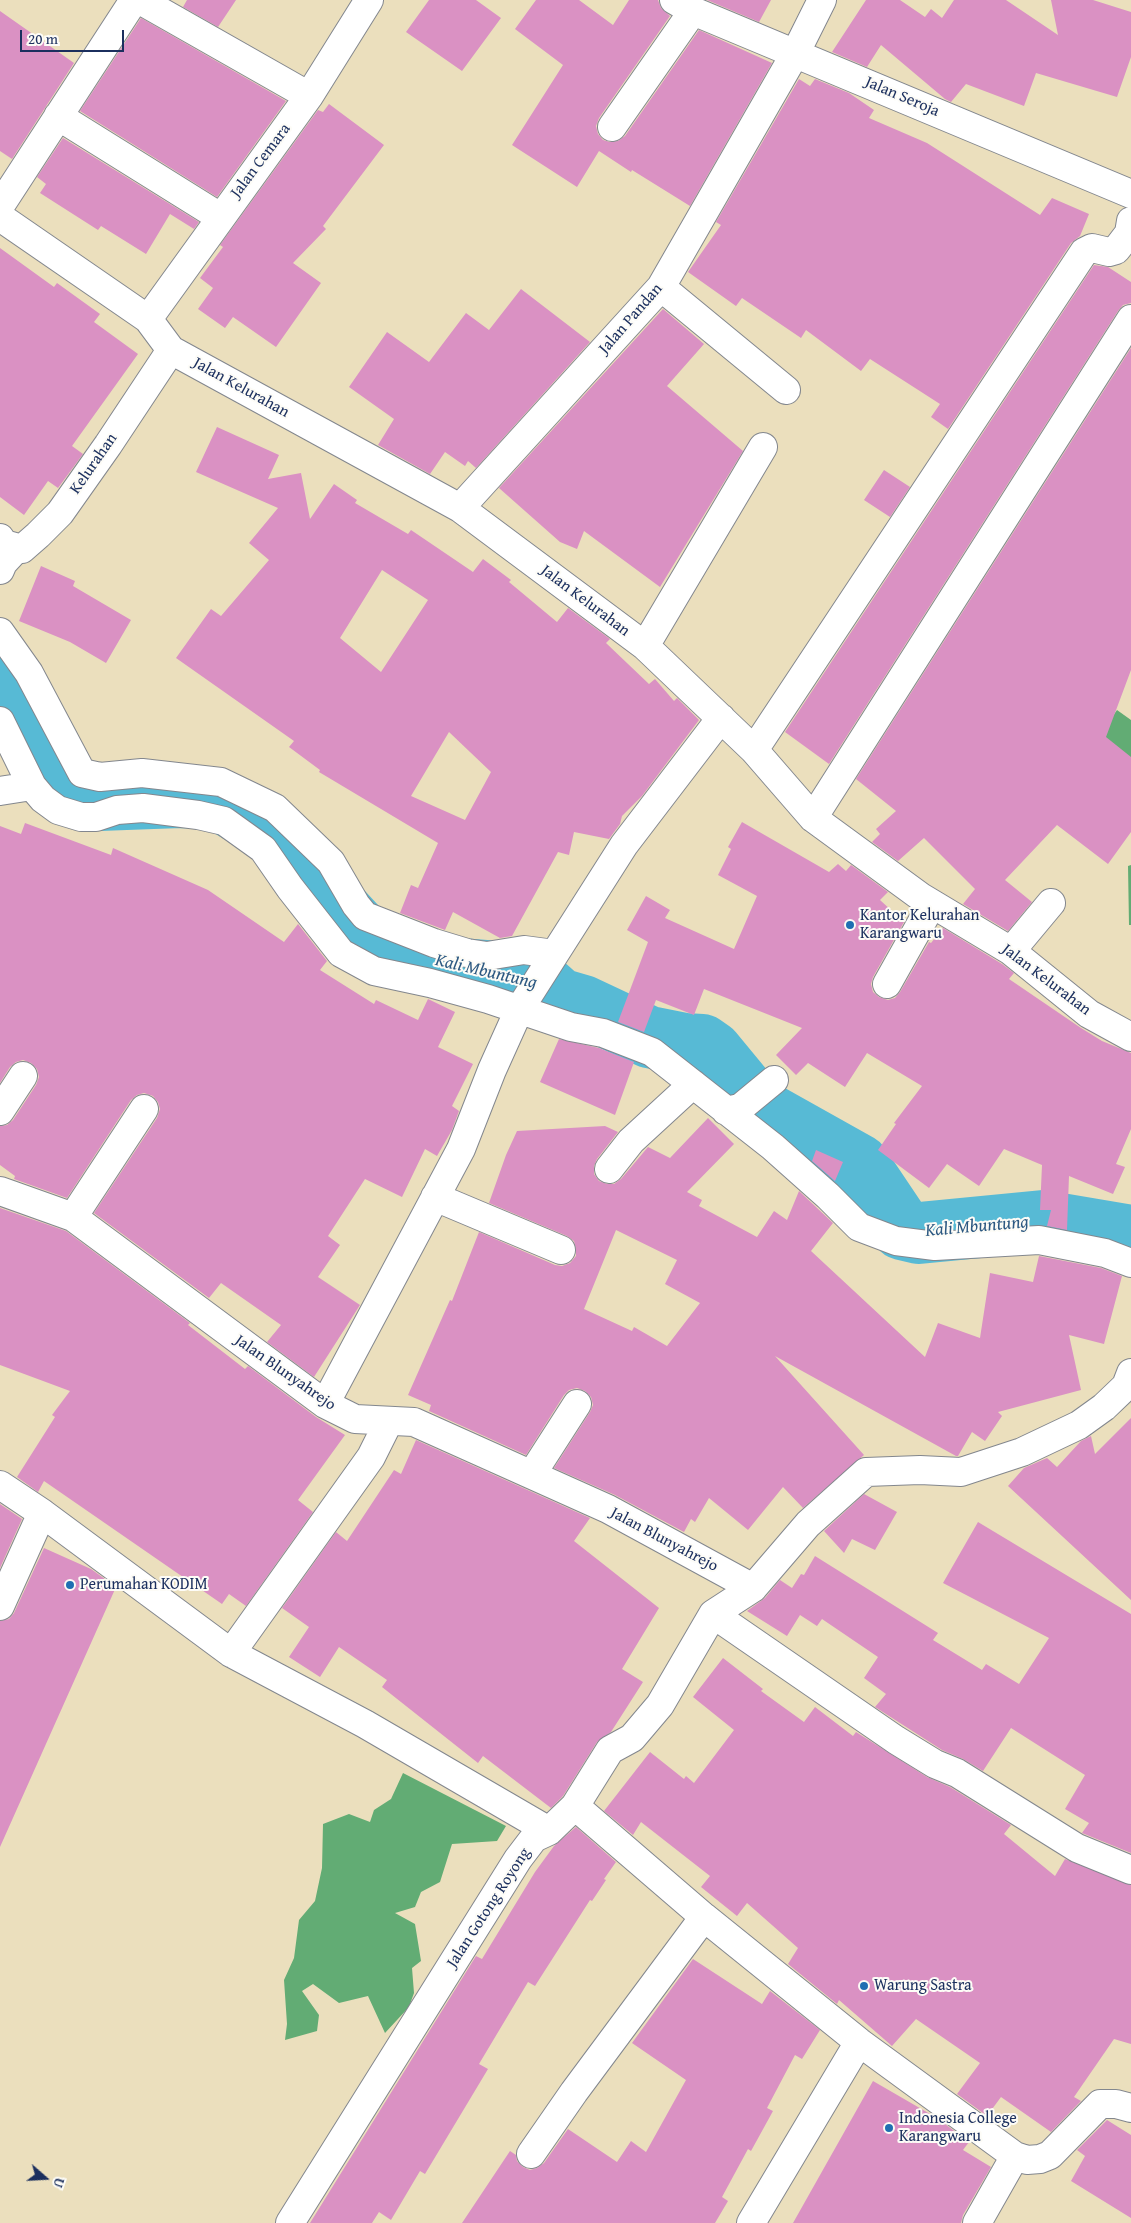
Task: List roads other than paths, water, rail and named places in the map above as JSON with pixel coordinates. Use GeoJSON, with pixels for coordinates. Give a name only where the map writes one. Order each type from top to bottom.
{"type":"FeatureCollection","features":[{"type":"Feature","properties":{"kind":"street"},"geometry":{"type":"LineString","coordinates":[[0,206],[134,0]]}},
{"type":"Feature","properties":{"kind":"street"},"geometry":{"type":"LineString","coordinates":[[140,0],[309,96]]}},
{"type":"Feature","properties":{"kind":"street","name":"Jalan Cemara"},"geometry":{"type":"LineString","coordinates":[[148,318],[309,96],[369,0]]}},
{"type":"Feature","properties":{"kind":"street","name":"Jalan Pandan"},"geometry":{"type":"LineString","coordinates":[[460,508],[661,287],[796,52],[822,0]]}},
{"type":"Feature","properties":{"kind":"street"},"geometry":{"type":"LineString","coordinates":[[612,127],[683,5]]}},
{"type":"Feature","properties":{"kind":"street","name":"Jalan Seroja"},"geometry":{"type":"LineString","coordinates":[[683,5],[1131,194]]}},
{"type":"Feature","properties":{"kind":"street"},"geometry":{"type":"LineString","coordinates":[[58,116],[220,217]]}},
{"type":"Feature","properties":{"kind":"street","name":"Jalan Kelurahan"},"geometry":{"type":"LineString","coordinates":[[0,217],[148,318],[171,350],[460,508],[645,646],[754,750],[813,818],[871,862],[932,904],[1011,951],[1089,1014],[1131,1037]]}},
{"type":"Feature","properties":{"kind":"street"},"geometry":{"type":"LineString","coordinates":[[754,750],[1084,252],[1095,248],[1113,252],[1130,230]]}},
{"type":"Feature","properties":{"kind":"street"},"geometry":{"type":"LineString","coordinates":[[661,287],[786,390]]}},
{"type":"Feature","properties":{"kind":"street"},"geometry":{"type":"LineString","coordinates":[[813,818],[1131,319]]}},
{"type":"Feature","properties":{"kind":"street","name":"Kelurahan"},"geometry":{"type":"LineString","coordinates":[[8,543],[27,546],[60,513],[171,350]]}},
{"type":"Feature","properties":{"kind":"street"},"geometry":{"type":"LineString","coordinates":[[645,646],[763,447]]}},
{"type":"Feature","properties":{"kind":"street"},"geometry":{"type":"LineString","coordinates":[[0,570],[8,543]]}},
{"type":"Feature","properties":{"kind":"street"},"geometry":{"type":"LineString","coordinates":[[0,636],[29,673],[82,773],[100,777],[142,773],[221,782],[274,808],[331,862],[356,905],[365,916],[434,943],[467,953],[487,956],[524,950],[553,957]]}},
{"type":"Feature","properties":{"kind":"street"},"geometry":{"type":"LineString","coordinates":[[324,1404],[461,1149],[492,1070],[519,1010],[624,845],[721,718]]}},
{"type":"Feature","properties":{"kind":"street"},"geometry":{"type":"LineString","coordinates":[[0,720],[32,786],[43,799],[58,810],[81,817],[96,817],[117,810],[143,808],[198,815],[224,821],[263,849],[290,888],[341,953],[374,971],[455,990],[571,1028],[603,1032],[652,1052],[693,1084],[750,1098],[773,1147],[860,1227],[896,1242],[935,1246],[1040,1240],[1105,1253],[1131,1263]]}},
{"type":"Feature","properties":{"kind":"street"},"geometry":{"type":"LineString","coordinates":[[0,791],[32,786]]}},
{"type":"Feature","properties":{"kind":"street"},"geometry":{"type":"LineString","coordinates":[[1011,951],[1051,903]]}},
{"type":"Feature","properties":{"kind":"street"},"geometry":{"type":"LineString","coordinates":[[886,984],[932,904]]}},
{"type":"Feature","properties":{"kind":"street"},"geometry":{"type":"LineString","coordinates":[[0,1111],[23,1076]]}},
{"type":"Feature","properties":{"kind":"street"},"geometry":{"type":"LineString","coordinates":[[609,1169],[631,1142],[693,1084]]}},
{"type":"Feature","properties":{"kind":"street"},"geometry":{"type":"LineString","coordinates":[[73,1217],[144,1109]]}},
{"type":"Feature","properties":{"kind":"street","name":"Jalan Blunyahrejo"},"geometry":{"type":"LineString","coordinates":[[0,1192],[73,1217],[324,1404],[355,1419],[414,1422],[608,1509],[753,1588]]}},
{"type":"Feature","properties":{"kind":"street"},"geometry":{"type":"LineString","coordinates":[[435,1197],[561,1250]]}},
{"type":"Feature","properties":{"kind":"street","name":"Jalan Gotong Royong"},"geometry":{"type":"LineString","coordinates":[[290,2223],[518,1859],[534,1838],[549,1831],[575,1806],[610,1750],[632,1738],[660,1705],[713,1614],[753,1588],[808,1524],[866,1472],[920,1470],[962,1472],[1022,1452],[1079,1425],[1104,1407],[1126,1386],[1131,1373]]}},
{"type":"Feature","properties":{"kind":"street"},"geometry":{"type":"LineString","coordinates":[[532,1474],[577,1404]]}},
{"type":"Feature","properties":{"kind":"street"},"geometry":{"type":"LineString","coordinates":[[231,1653],[371,1457],[389,1421]]}},
{"type":"Feature","properties":{"kind":"street"},"geometry":{"type":"LineString","coordinates":[[0,1485],[42,1512],[231,1653],[365,1724],[549,1831]]}},
{"type":"Feature","properties":{"kind":"street"},"geometry":{"type":"LineString","coordinates":[[0,1606],[42,1512]]}},
{"type":"Feature","properties":{"kind":"street"},"geometry":{"type":"LineString","coordinates":[[713,1614],[896,1740],[935,1764],[957,1773],[1077,1848],[1131,1870]]}},
{"type":"Feature","properties":{"kind":"street"},"geometry":{"type":"LineString","coordinates":[[575,1806],[704,1917],[860,2042],[1015,2156],[1027,2160],[1040,2159],[1050,2155],[1100,2104],[1116,2104],[1131,2108]]}},
{"type":"Feature","properties":{"kind":"street"},"geometry":{"type":"LineString","coordinates":[[531,2154],[574,2092],[704,1917]]}},
{"type":"Feature","properties":{"kind":"street"},"geometry":{"type":"LineString","coordinates":[[751,2223],[860,2042]]}},
{"type":"Feature","properties":{"kind":"street"},"geometry":{"type":"LineString","coordinates":[[977,2223],[1015,2156]]}},
{"type":"Feature","properties":{"kind":"waterway","name":"Kali Mbuntung"},"geometry":{"type":"LineString","coordinates":[[0,668],[4,671],[21,701],[47,762],[62,781],[84,795],[99,800],[207,798],[226,804],[272,832],[295,854],[307,874],[359,930],[376,942],[459,969],[498,972],[541,983],[559,999],[583,1006],[649,1037],[684,1044],[702,1045],[712,1052],[759,1109],[859,1165],[902,1229],[919,1233],[1043,1221],[1131,1236]]}},
{"type":"Feature","properties":{"kind":"place","name":"Kantor Kelurahan Karangwaru"},"geometry":{"type":"Point","coordinates":[850,925]}},
{"type":"Feature","properties":{"kind":"place","name":"Perumahan KODIM"},"geometry":{"type":"Point","coordinates":[70,1585]}},
{"type":"Feature","properties":{"kind":"place","name":"Warung Sastra"},"geometry":{"type":"Point","coordinates":[864,1986]}},
{"type":"Feature","properties":{"kind":"place","name":"Indonesia College Karangwaru"},"geometry":{"type":"Point","coordinates":[889,2128]}}]}
